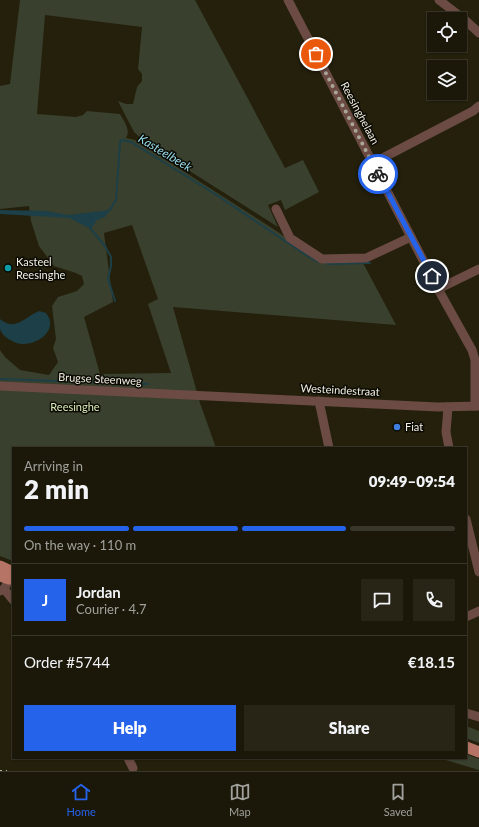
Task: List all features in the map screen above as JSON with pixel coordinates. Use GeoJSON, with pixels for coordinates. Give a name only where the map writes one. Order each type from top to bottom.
{"type":"FeatureCollection","features":[{"type":"Feature","properties":{"kind":"main road"},"geometry":{"type":"LineString","coordinates":[[0,566],[9,575]]}},
{"type":"Feature","properties":{"kind":"main road"},"geometry":{"type":"LineString","coordinates":[[467,747],[479,752]]}},
{"type":"Feature","properties":{"kind":"street","name":"Reesinghelaan"},"geometry":{"type":"LineString","coordinates":[[288,0],[438,289],[472,350],[475,360],[477,406]]}},
{"type":"Feature","properties":{"kind":"street"},"geometry":{"type":"LineString","coordinates":[[438,0],[465,20],[479,34]]}},
{"type":"Feature","properties":{"kind":"street"},"geometry":{"type":"LineString","coordinates":[[373,163],[473,111],[479,106]]}},
{"type":"Feature","properties":{"kind":"street"},"geometry":{"type":"LineString","coordinates":[[276,209],[290,238],[322,259],[366,258],[411,237]]}},
{"type":"Feature","properties":{"kind":"street"},"geometry":{"type":"LineString","coordinates":[[438,289],[479,269]]}},
{"type":"Feature","properties":{"kind":"street","name":"Brugse Steenweg"},"geometry":{"type":"LineString","coordinates":[[0,386],[199,395]]}},
{"type":"Feature","properties":{"kind":"street","name":"Westeindestraat"},"geometry":{"type":"LineString","coordinates":[[199,395],[448,407],[477,406]]}},
{"type":"Feature","properties":{"kind":"street"},"geometry":{"type":"LineString","coordinates":[[319,401],[329,447]]}},
{"type":"Feature","properties":{"kind":"street"},"geometry":{"type":"LineString","coordinates":[[448,407],[446,432],[449,447]]}},
{"type":"Feature","properties":{"kind":"street"},"geometry":{"type":"LineString","coordinates":[[467,523],[479,572]]}},
{"type":"Feature","properties":{"kind":"street"},"geometry":{"type":"LineString","coordinates":[[9,575],[2,590],[12,599]]}},
{"type":"Feature","properties":{"kind":"street"},"geometry":{"type":"LineString","coordinates":[[467,617],[479,611]]}},
{"type":"Feature","properties":{"kind":"street"},"geometry":{"type":"LineString","coordinates":[[467,713],[479,717]]}},
{"type":"Feature","properties":{"kind":"street"},"geometry":{"type":"LineString","coordinates":[[128,759],[133,768]]}},
{"type":"Feature","properties":{"kind":"green space","name":"Reesinghe"},"geometry":{"type":"Polygon","coordinates":[[[20,0],[195,0],[285,168],[303,160],[319,192],[285,210],[281,200],[268,205],[278,227],[147,144],[134,132],[118,101],[126,104],[133,104],[137,87],[142,81],[142,74],[138,69],[142,27],[45,15],[37,114],[76,117],[83,115],[87,111],[120,114],[128,132],[126,138],[135,140],[278,232],[314,258],[362,261],[396,325],[173,307],[200,403],[216,447],[12,447],[12,561],[0,556],[0,350],[5,357],[20,370],[49,375],[58,362],[53,348],[56,339],[52,306],[58,297],[77,291],[84,284],[82,276],[54,266],[39,246],[31,221],[29,206],[0,209],[0,86],[10,84],[20,0]],[[132,225],[104,233],[113,302],[84,317],[100,374],[171,373],[148,304],[158,299],[132,225]]]}},
{"type":"Feature","properties":{"kind":"green space"},"geometry":{"type":"Polygon","coordinates":[[[467,726],[479,731],[479,743],[467,738],[467,726]]]}},
{"type":"Feature","properties":{"kind":"green space"},"geometry":{"type":"Polygon","coordinates":[[[467,754],[479,759],[479,770],[442,759],[467,759],[467,754]]]}},
{"type":"Feature","properties":{"kind":"water"},"geometry":{"type":"Polygon","coordinates":[[[0,210],[47,211],[68,215],[110,210],[105,217],[97,220],[91,229],[69,218],[0,214],[0,210]]]}},
{"type":"Feature","properties":{"kind":"water"},"geometry":{"type":"Polygon","coordinates":[[[39,311],[46,313],[50,325],[49,330],[45,335],[35,342],[20,344],[14,342],[7,338],[0,329],[0,319],[5,323],[15,324],[39,311]]]}},
{"type":"Feature","properties":{"kind":"waterway","name":"Kasteelbeek"},"geometry":{"type":"LineString","coordinates":[[108,211],[116,200],[120,142],[122,140],[131,142],[212,192],[318,262]]}},
{"type":"Feature","properties":{"kind":"waterway","name":"Kasteelbeek"},"geometry":{"type":"LineString","coordinates":[[90,228],[105,246],[111,257],[111,266],[108,279],[115,301]]}},
{"type":"Feature","properties":{"kind":"waterway","name":"Kasteelbeek"},"geometry":{"type":"LineString","coordinates":[[325,263],[370,263]]}},
{"type":"Feature","properties":{"kind":"waterway","name":"Kasteelbeek"},"geometry":{"type":"LineString","coordinates":[[0,379],[148,384]]}},
{"type":"Feature","properties":{"kind":"railway"},"geometry":{"type":"LineString","coordinates":[[0,771],[7,771]]}},
{"type":"Feature","properties":{"kind":"way so far"},"geometry":{"type":"LineString","coordinates":[[316,54],[378,174]]}},
{"type":"Feature","properties":{"kind":"place","name":"Kasteel Reesinghe"},"geometry":{"type":"Point","coordinates":[8,268]}},
{"type":"Feature","properties":{"kind":"place","name":"Fiat"},"geometry":{"type":"Point","coordinates":[397,427]}},
{"type":"Feature","properties":{"kind":"route"},"geometry":{"type":"LineString","coordinates":[[378,174],[432,276]]}}]}
